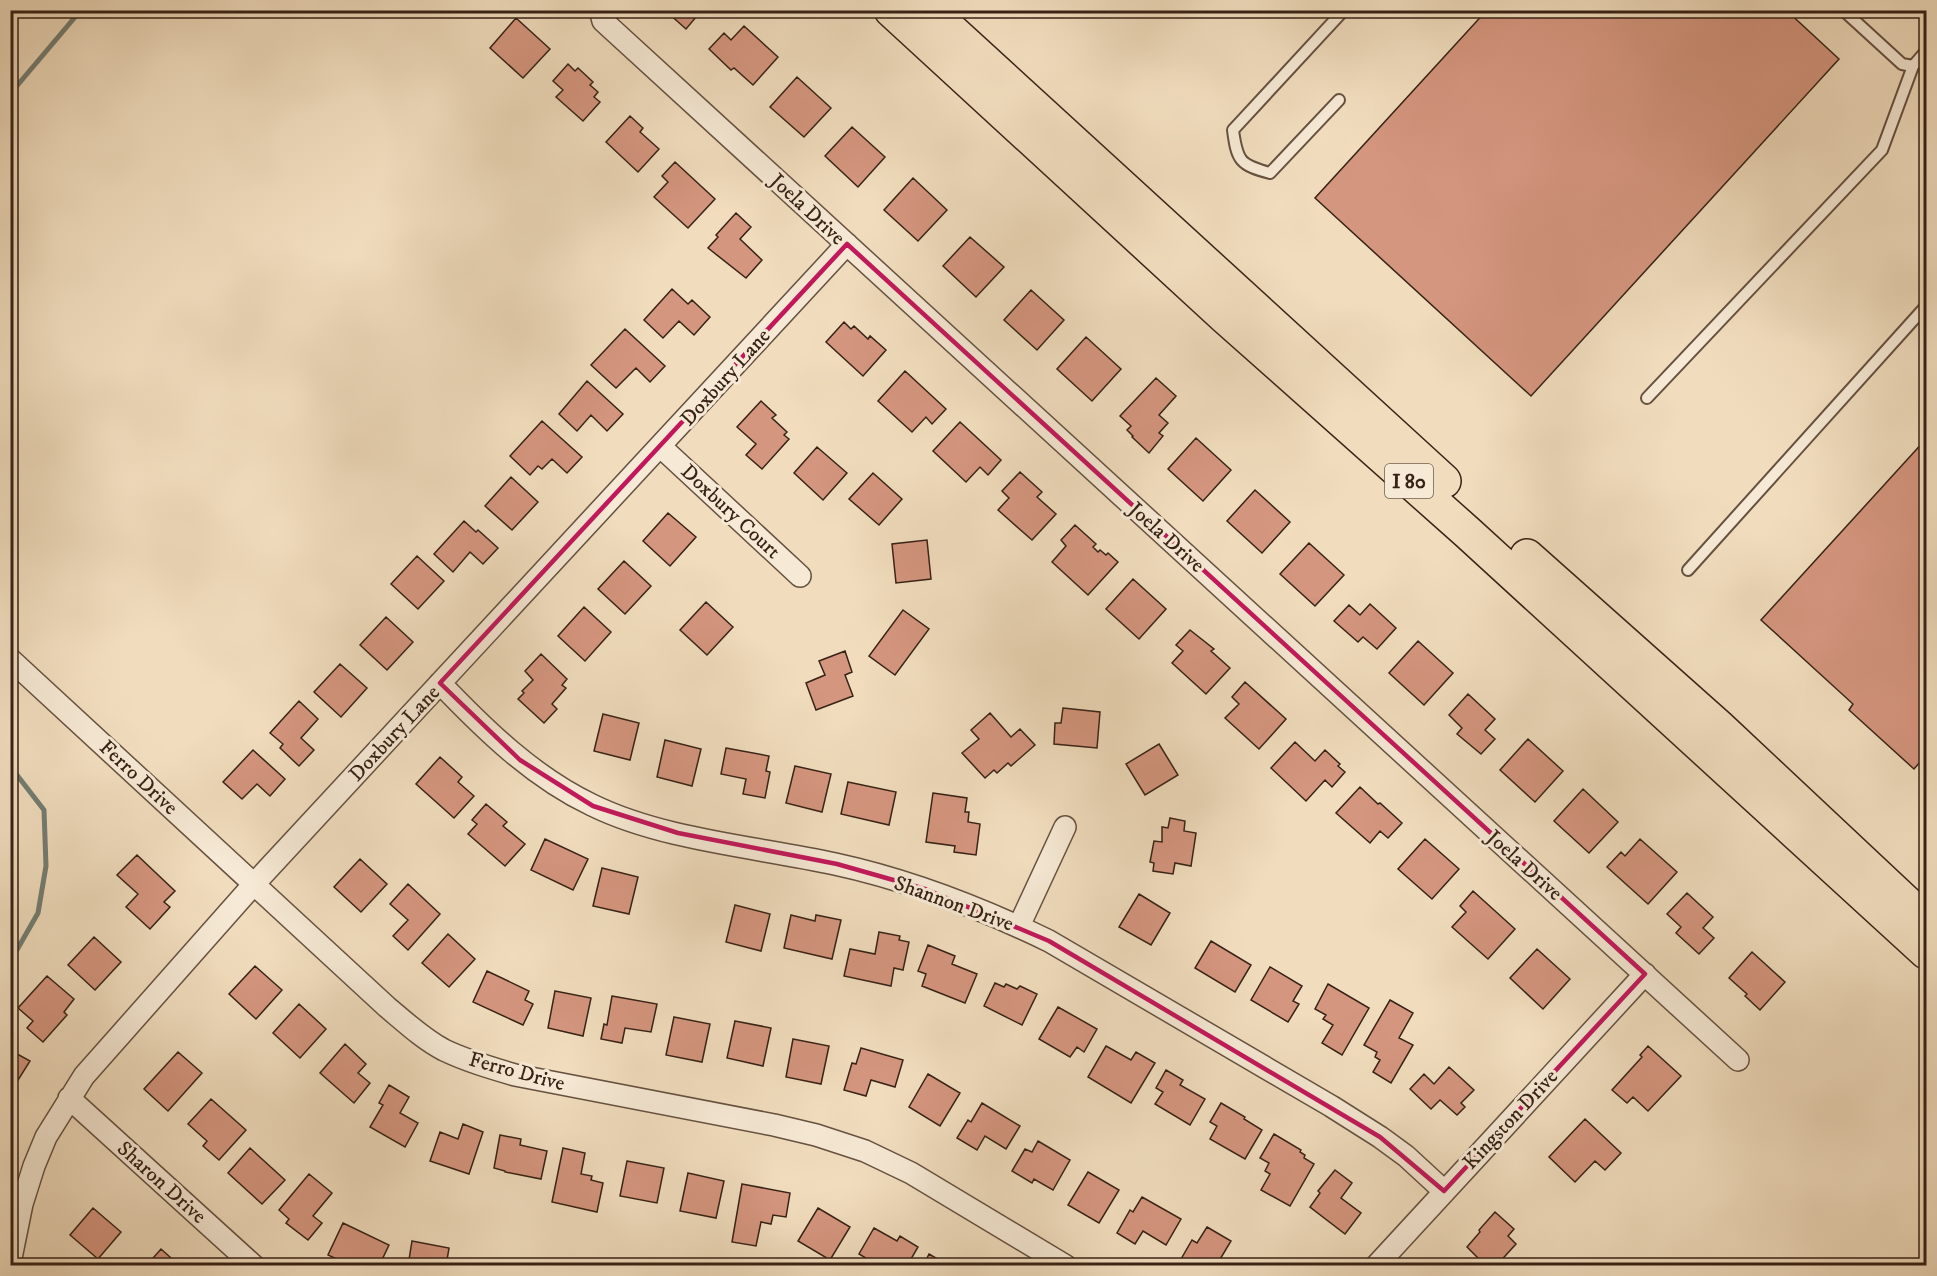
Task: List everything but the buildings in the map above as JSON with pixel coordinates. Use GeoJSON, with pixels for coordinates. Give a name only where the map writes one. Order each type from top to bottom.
{"type":"FeatureCollection","features":[{"type":"Feature","properties":{"kind":"highway","name":"I 80"},"geometry":{"type":"LineString","coordinates":[[891,10],[1225,317],[1476,540],[1926,952]]}},
{"type":"Feature","properties":{"kind":"highway","name":"I 80"},"geometry":{"type":"LineString","coordinates":[[929,10],[1482,516],[1718,726],[1926,921]]}},
{"type":"Feature","properties":{"kind":"street","name":"Joela Drive"},"geometry":{"type":"LineString","coordinates":[[600,10],[603,21],[1738,1060]]}},
{"type":"Feature","properties":{"kind":"street","name":"Doxbury Lane"},"geometry":{"type":"LineString","coordinates":[[10,1263],[22,1204],[34,1166],[46,1137],[84,1076],[254,884],[847,244]]}},
{"type":"Feature","properties":{"kind":"street","name":"Doxbury Court"},"geometry":{"type":"LineString","coordinates":[[661,447],[800,576]]}},
{"type":"Feature","properties":{"kind":"street","name":"Ferro Drive"},"geometry":{"type":"LineString","coordinates":[[10,659],[387,1007],[416,1032],[442,1049],[481,1065],[515,1075],[774,1125],[865,1151],[911,1173],[1065,1266]]}},
{"type":"Feature","properties":{"kind":"street","name":"Shannon Drive"},"geometry":{"type":"LineString","coordinates":[[440,683],[520,760],[567,792],[593,806],[628,820],[678,833],[837,864],[889,878],[925,889],[1019,926],[1049,941],[1331,1106],[1406,1156],[1444,1191]]}},
{"type":"Feature","properties":{"kind":"street"},"geometry":{"type":"LineString","coordinates":[[1019,926],[1065,827]]}},
{"type":"Feature","properties":{"kind":"street","name":"Kingston Drive"},"geometry":{"type":"LineString","coordinates":[[1376,1266],[1645,974]]}},
{"type":"Feature","properties":{"kind":"street","name":"Sharon Drive"},"geometry":{"type":"LineString","coordinates":[[69,1098],[254,1266]]}},
{"type":"Feature","properties":{"kind":"lane"},"geometry":{"type":"LineString","coordinates":[[1339,100],[1270,174],[1248,167],[1236,153],[1233,130],[1344,10]]}},
{"type":"Feature","properties":{"kind":"lane"},"geometry":{"type":"LineString","coordinates":[[1843,10],[1902,64],[1913,66]]}},
{"type":"Feature","properties":{"kind":"lane"},"geometry":{"type":"LineString","coordinates":[[1647,398],[1882,150],[1913,66],[1926,51]]}},
{"type":"Feature","properties":{"kind":"lane"},"geometry":{"type":"LineString","coordinates":[[1688,570],[1926,306]]}},
{"type":"Feature","properties":{"kind":"highlighted area"},"geometry":{"type":"Polygon","coordinates":[[[847,244],[1645,974],[1444,1191],[1380,1137],[1049,941],[925,889],[837,864],[678,833],[593,806],[520,760],[440,683],[847,244]]]}},
{"type":"Feature","properties":{"kind":"waterway"},"geometry":{"type":"LineString","coordinates":[[10,94],[81,10]]}},
{"type":"Feature","properties":{"kind":"waterway"},"geometry":{"type":"LineString","coordinates":[[10,766],[44,810],[46,866],[38,913],[14,955],[10,958]]}}]}
